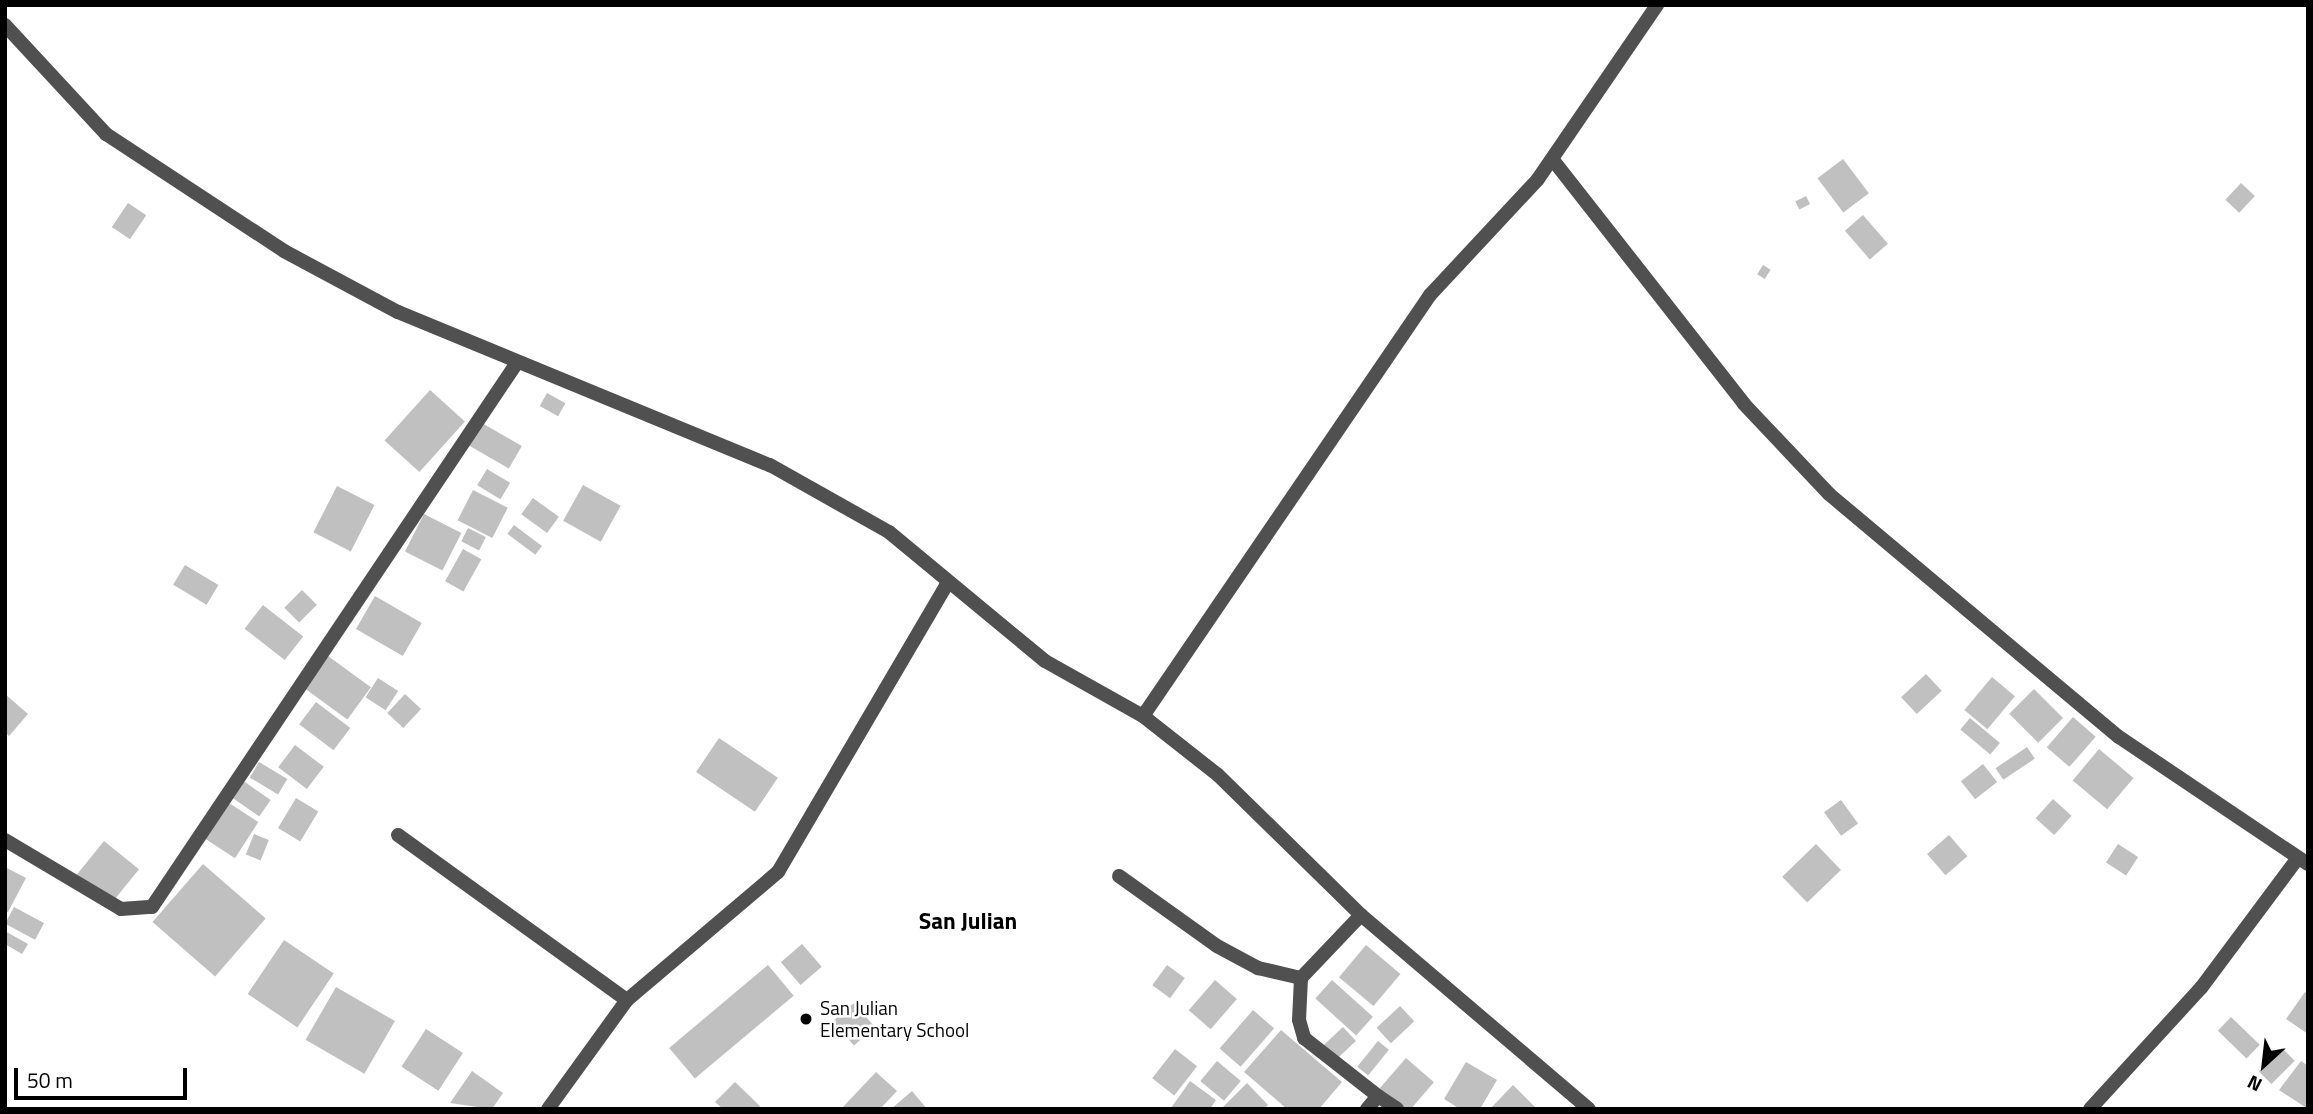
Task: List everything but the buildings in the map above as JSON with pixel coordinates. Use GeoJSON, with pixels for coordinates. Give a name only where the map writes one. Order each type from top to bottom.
{"type":"FeatureCollection","features":[{"type":"Feature","properties":{"kind":"street"},"geometry":{"type":"LineString","coordinates":[[1143,716],[1430,295],[1553,160],[1657,5]]}},
{"type":"Feature","properties":{"kind":"street"},"geometry":{"type":"LineString","coordinates":[[5,25],[106,134],[185,190],[398,312],[516,364],[770,465],[889,532],[947,584],[1045,661],[1143,716],[1218,775],[1361,915],[1589,1109]]}},
{"type":"Feature","properties":{"kind":"street"},"geometry":{"type":"LineString","coordinates":[[1553,160],[1735,393],[1829,494],[2119,737],[2303,861],[2201,988],[2090,1109]]}},
{"type":"Feature","properties":{"kind":"street"},"geometry":{"type":"LineString","coordinates":[[5,840],[121,909],[152,907],[516,364]]}},
{"type":"Feature","properties":{"kind":"street"},"geometry":{"type":"LineString","coordinates":[[548,1109],[627,1000],[778,872],[947,584]]}},
{"type":"Feature","properties":{"kind":"street"},"geometry":{"type":"LineString","coordinates":[[398,835],[627,1000]]}},
{"type":"Feature","properties":{"kind":"street"},"geometry":{"type":"LineString","coordinates":[[1119,876],[1217,946],[1258,968],[1301,978]]}},
{"type":"Feature","properties":{"kind":"street"},"geometry":{"type":"LineString","coordinates":[[1361,915],[1301,978],[1304,1038],[1397,1109]]}},
{"type":"Feature","properties":{"kind":"street"},"geometry":{"type":"LineString","coordinates":[[1367,1109],[1378,1096]]}},
{"type":"Feature","properties":{"kind":"place","name":"San Julian Elementary School"},"geometry":{"type":"Point","coordinates":[806,1019]}},
{"type":"Feature","properties":{"kind":"district","name":"San Julian"},"geometry":{"type":"Point","coordinates":[968,921]}}]}
